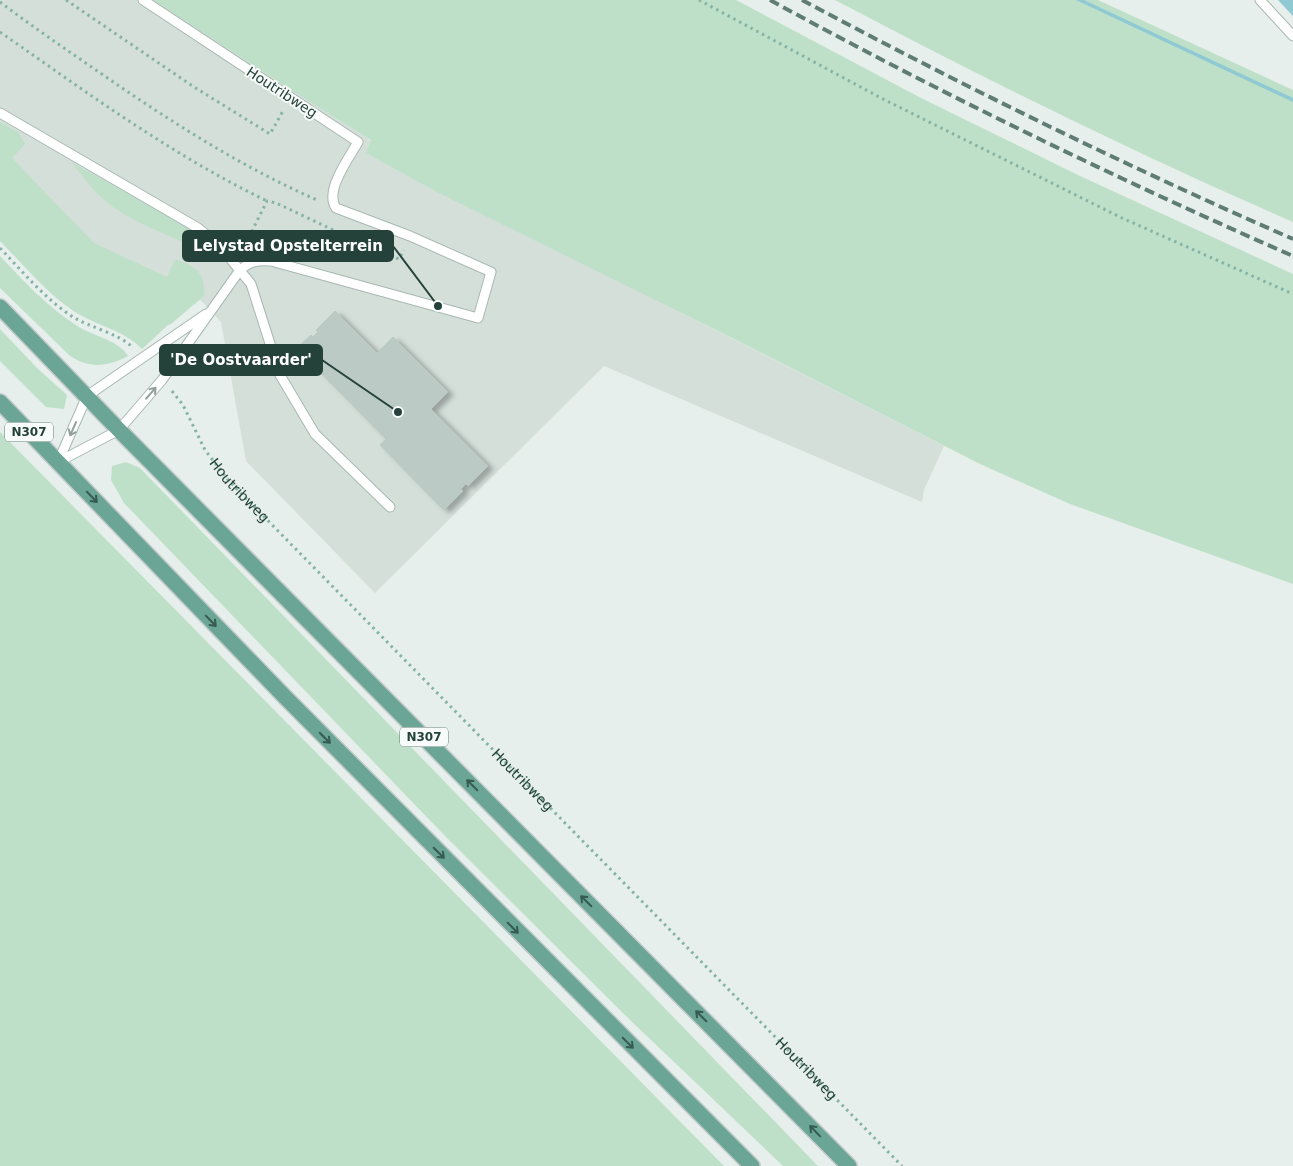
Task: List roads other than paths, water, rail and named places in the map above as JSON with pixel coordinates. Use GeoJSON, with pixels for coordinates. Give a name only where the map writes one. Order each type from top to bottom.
{"type":"FeatureCollection","features":[{"type":"Feature","properties":{"kind":"main road","name":"N307"},"geometry":{"type":"LineString","coordinates":[[0,307],[119,430],[849,1166]]}},
{"type":"Feature","properties":{"kind":"main road","name":"N307"},"geometry":{"type":"LineString","coordinates":[[0,402],[292,704],[752,1166]]}},
{"type":"Feature","properties":{"kind":"lane","name":"Houtribweg"},"geometry":{"type":"LineString","coordinates":[[142,0],[358,142],[333,191],[333,203],[340,210],[410,236],[491,272],[478,318],[271,261],[258,260],[238,268]]}},
{"type":"Feature","properties":{"kind":"lane"},"geometry":{"type":"LineString","coordinates":[[1260,0],[1293,36]]}},
{"type":"Feature","properties":{"kind":"lane"},"geometry":{"type":"LineString","coordinates":[[0,113],[198,228],[220,246],[251,284],[280,375],[315,434],[390,507]]}},
{"type":"Feature","properties":{"kind":"lane"},"geometry":{"type":"LineString","coordinates":[[58,462],[119,430],[162,380],[238,268]]}},
{"type":"Feature","properties":{"kind":"lane"},"geometry":{"type":"LineString","coordinates":[[58,462],[87,396],[210,311]]}},
{"type":"Feature","properties":{"kind":"water"},"geometry":{"type":"Polygon","coordinates":[[[1076,0],[1084,0],[1293,98],[1293,102],[1076,0]]]}},
{"type":"Feature","properties":{"kind":"water"},"geometry":{"type":"Polygon","coordinates":[[[1278,0],[1293,0],[1293,16],[1278,0]]]}},
{"type":"Feature","properties":{"kind":"railway"},"geometry":{"type":"LineString","coordinates":[[770,0],[834,35],[1028,134],[1293,256]]}},
{"type":"Feature","properties":{"kind":"railway"},"geometry":{"type":"LineString","coordinates":[[802,0],[1045,124],[1168,183],[1293,239]]}},
{"type":"Feature","properties":{"kind":"place","name":"Lelystad Opstelterrein"},"geometry":{"type":"Point","coordinates":[438,306]}},
{"type":"Feature","properties":{"kind":"place","name":"'De Oostvaarder'"},"geometry":{"type":"Point","coordinates":[398,412]}}]}
